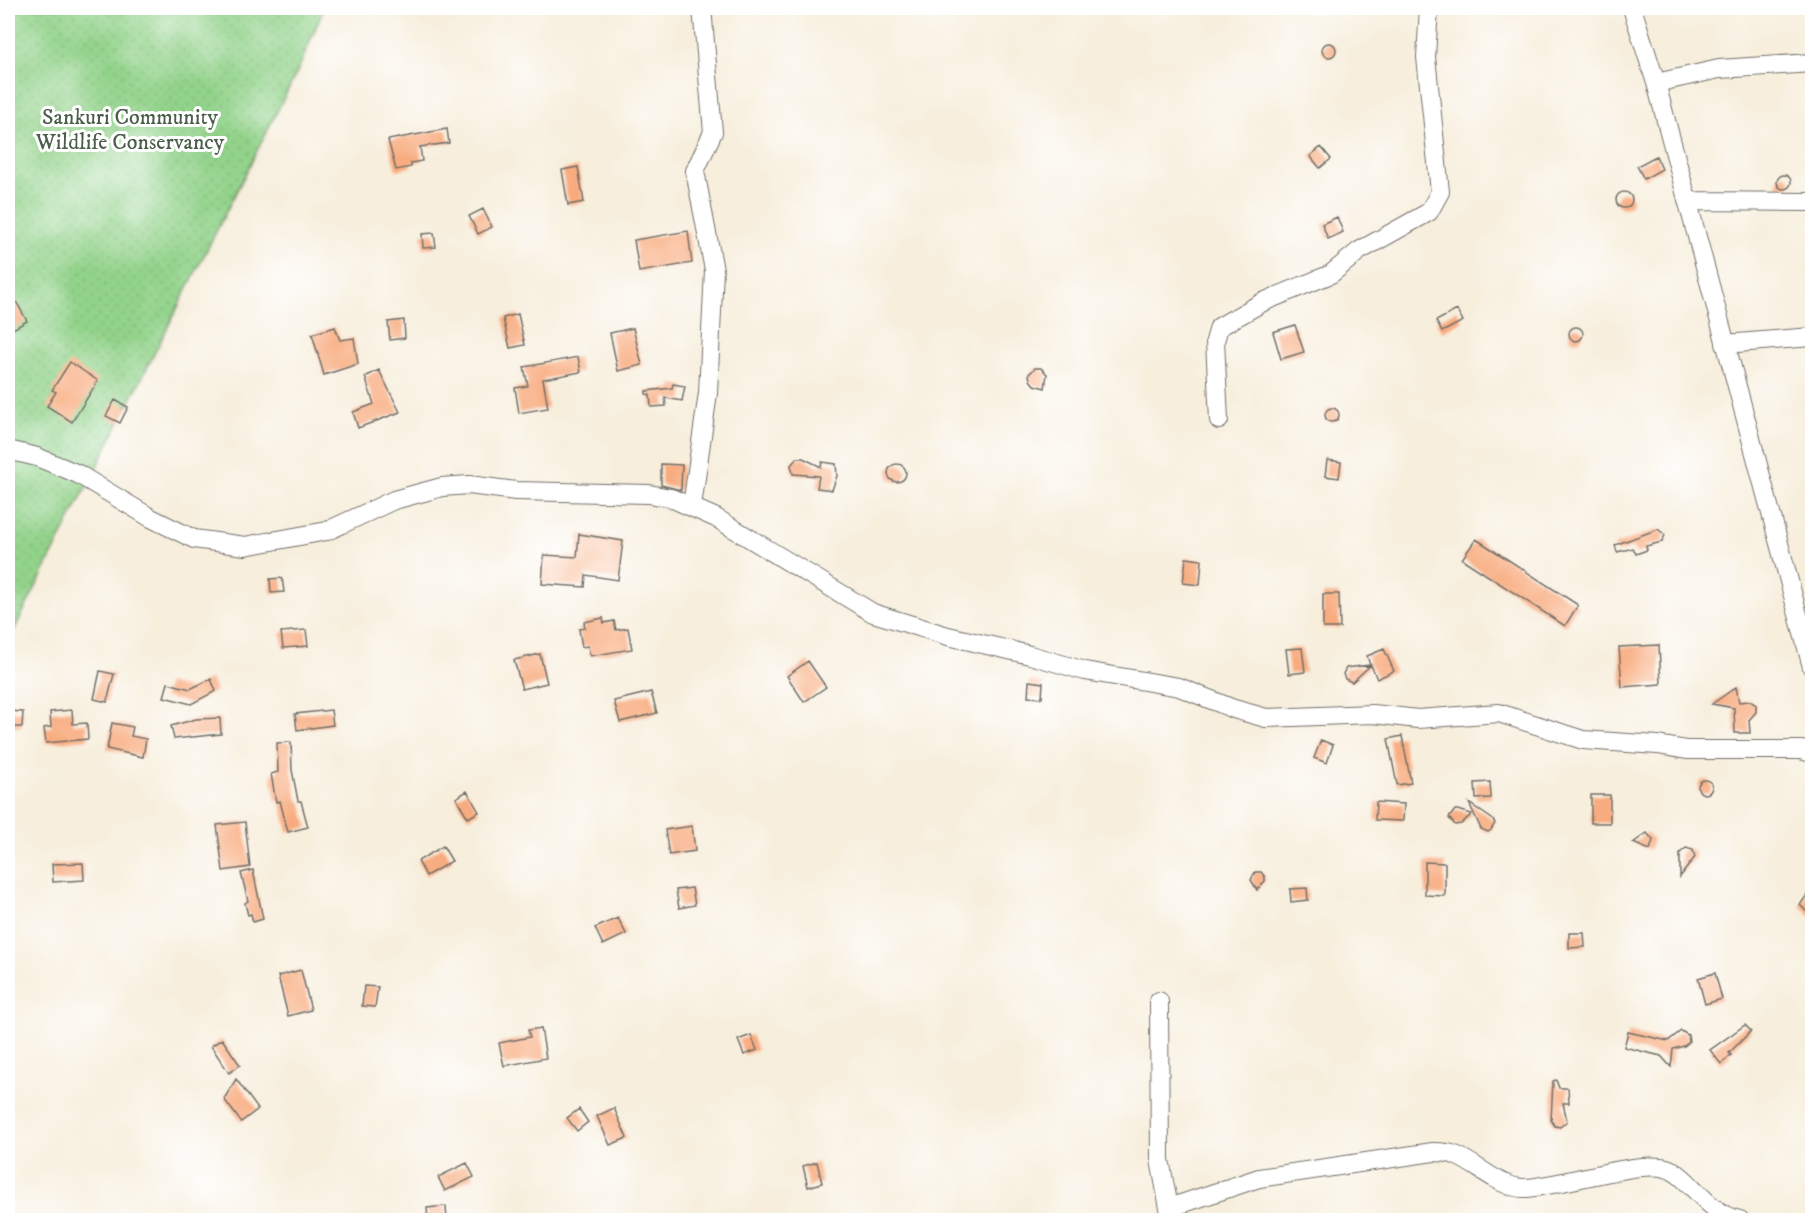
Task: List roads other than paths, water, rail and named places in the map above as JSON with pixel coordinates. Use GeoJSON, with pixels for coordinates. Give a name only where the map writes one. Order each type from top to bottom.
{"type":"FeatureCollection","features":[{"type":"Feature","properties":{"kind":"street"},"geometry":{"type":"LineString","coordinates":[[692,506],[708,393],[714,270],[695,171],[713,132],[702,8]]}},
{"type":"Feature","properties":{"kind":"street"},"geometry":{"type":"LineString","coordinates":[[1219,420],[1215,341],[1219,327],[1263,302],[1331,274],[1359,251],[1429,212],[1435,205],[1440,192],[1426,57],[1429,8]]}},
{"type":"Feature","properties":{"kind":"street"},"geometry":{"type":"LineString","coordinates":[[1632,8],[1656,83],[1725,344],[1806,615],[1812,667]]}},
{"type":"Feature","properties":{"kind":"street"},"geometry":{"type":"LineString","coordinates":[[1656,83],[1719,69],[1812,63]]}},
{"type":"Feature","properties":{"kind":"street"},"geometry":{"type":"LineString","coordinates":[[1687,201],[1812,202]]}},
{"type":"Feature","properties":{"kind":"street"},"geometry":{"type":"LineString","coordinates":[[1725,344],[1812,338]]}},
{"type":"Feature","properties":{"kind":"street"},"geometry":{"type":"LineString","coordinates":[[8,450],[37,457],[78,474],[151,518],[194,539],[245,546],[327,531],[394,500],[442,487],[469,485],[516,491],[649,494],[671,498],[692,506],[873,613],[948,636],[1030,655],[1085,671],[1179,687],[1234,709],[1266,718],[1373,714],[1418,719],[1499,713],[1583,740],[1658,745],[1687,750],[1801,750],[1812,753]]}},
{"type":"Feature","properties":{"kind":"street"},"geometry":{"type":"LineString","coordinates":[[1159,1001],[1160,1160],[1169,1208],[1260,1178],[1433,1152],[1454,1154],[1491,1176],[1524,1188],[1659,1166],[1670,1169],[1714,1210],[1740,1221]]}},
{"type":"Feature","properties":{"kind":"park label","name":"Sankuri Community Wildlife Conservancy"},"geometry":{"type":"Point","coordinates":[130,130]}}]}
